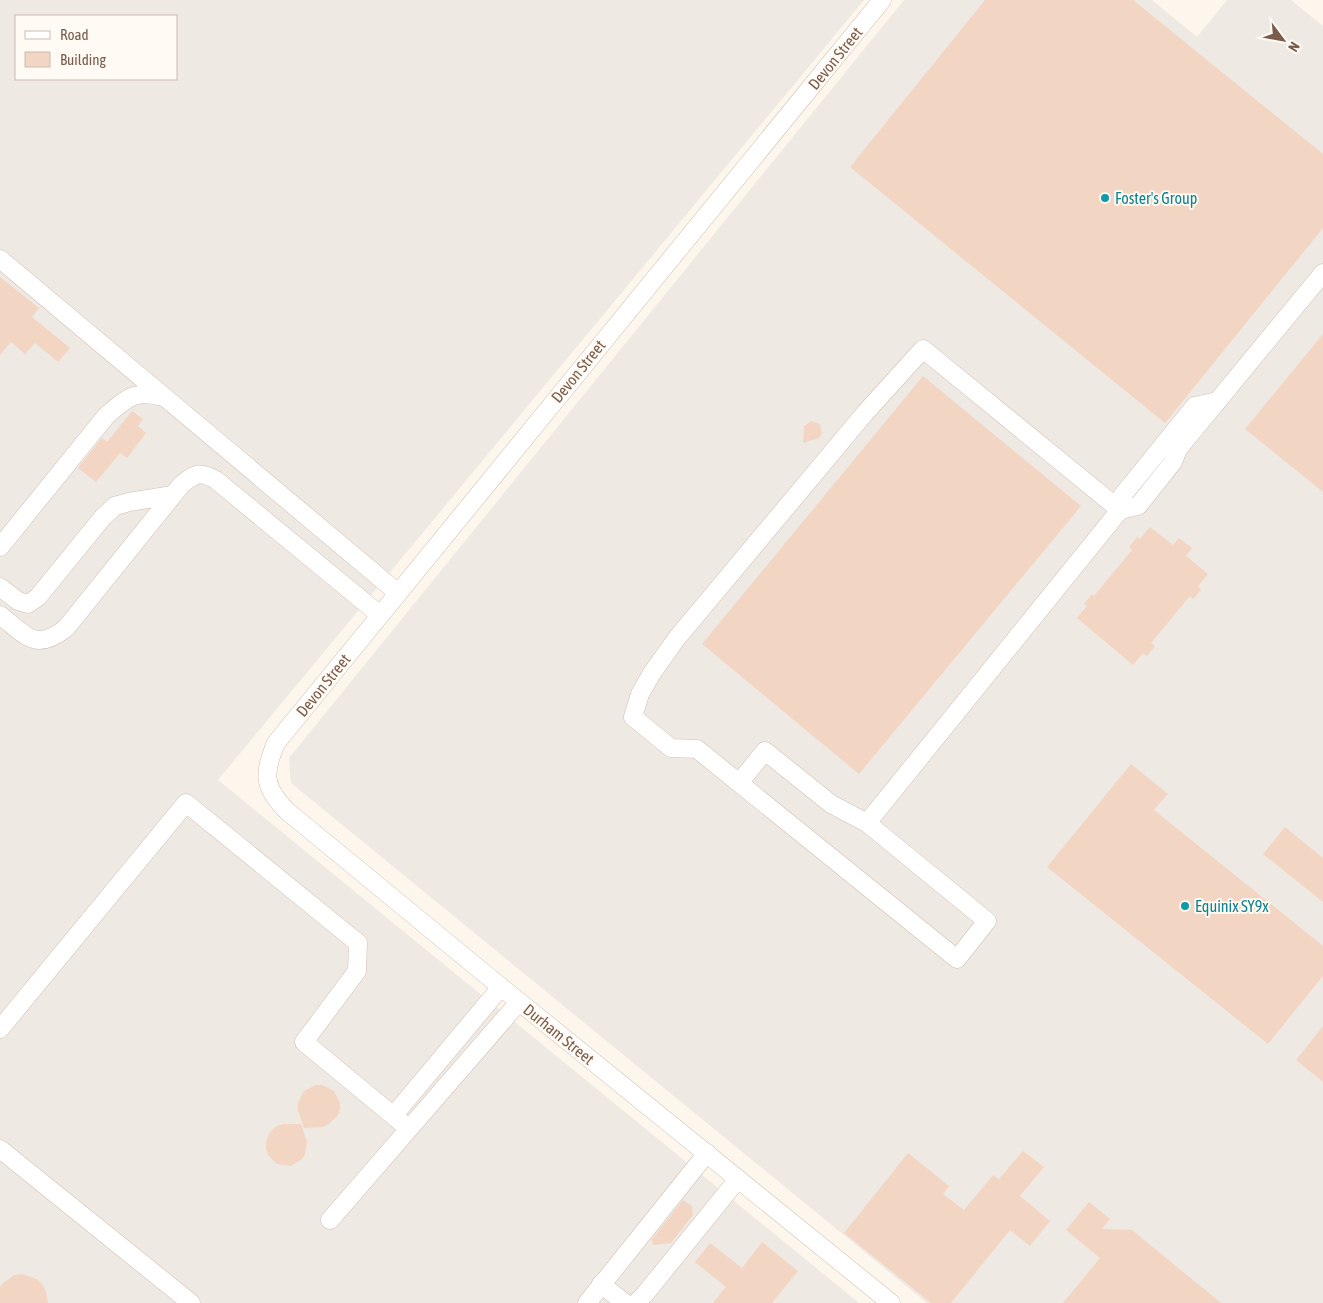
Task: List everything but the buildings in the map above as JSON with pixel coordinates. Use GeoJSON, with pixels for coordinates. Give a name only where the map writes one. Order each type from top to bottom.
{"type":"FeatureCollection","features":[{"type":"Feature","properties":{"kind":"street","name":"Devon Street"},"geometry":{"type":"LineString","coordinates":[[276,743],[882,0]]}},
{"type":"Feature","properties":{"kind":"street"},"geometry":{"type":"LineString","coordinates":[[0,259],[398,593]]}},
{"type":"Feature","properties":{"kind":"street"},"geometry":{"type":"LineString","coordinates":[[1120,510],[1138,506],[1173,462],[1178,449],[1323,273]]}},
{"type":"Feature","properties":{"kind":"street"},"geometry":{"type":"LineString","coordinates":[[740,783],[765,751],[831,804],[867,823],[987,922],[957,959],[698,749],[671,748],[633,717],[640,694],[652,673],[677,638],[865,413],[923,349],[1120,510]]}},
{"type":"Feature","properties":{"kind":"street"},"geometry":{"type":"LineString","coordinates":[[0,548],[106,416],[123,401],[139,394],[150,393],[165,397]]}},
{"type":"Feature","properties":{"kind":"street"},"geometry":{"type":"LineString","coordinates":[[867,823],[1120,510],[1122,496],[1195,406],[1218,400]]}},
{"type":"Feature","properties":{"kind":"street"},"geometry":{"type":"LineString","coordinates":[[0,615],[24,634],[35,640],[45,640],[55,636],[66,628],[182,484],[194,474],[206,474],[216,480],[380,614]]}},
{"type":"Feature","properties":{"kind":"street"},"geometry":{"type":"LineString","coordinates":[[0,587],[18,601],[28,604],[38,597],[103,517],[115,506],[173,495]]}},
{"type":"Feature","properties":{"kind":"street","name":"Durham Street"},"geometry":{"type":"LineString","coordinates":[[276,743],[268,760],[267,780],[274,798],[294,817],[891,1303]]}},
{"type":"Feature","properties":{"kind":"street"},"geometry":{"type":"LineString","coordinates":[[0,1029],[186,803],[358,943],[357,971],[304,1042],[408,1128]]}},
{"type":"Feature","properties":{"kind":"street"},"geometry":{"type":"LineString","coordinates":[[394,1115],[501,987]]}},
{"type":"Feature","properties":{"kind":"street"},"geometry":{"type":"LineString","coordinates":[[330,1220],[519,1002]]}},
{"type":"Feature","properties":{"kind":"street"},"geometry":{"type":"LineString","coordinates":[[0,1149],[191,1303]]}},
{"type":"Feature","properties":{"kind":"street"},"geometry":{"type":"LineString","coordinates":[[587,1303],[707,1153]]}},
{"type":"Feature","properties":{"kind":"street"},"geometry":{"type":"LineString","coordinates":[[636,1303],[738,1178]]}},
{"type":"Feature","properties":{"kind":"street"},"geometry":{"type":"LineString","coordinates":[[601,1284],[625,1303]]}},
{"type":"Feature","properties":{"kind":"shaded area"},"geometry":{"type":"Polygon","coordinates":[[[0,0],[864,0],[218,780],[859,1303],[0,1303],[0,0]]]}},
{"type":"Feature","properties":{"kind":"shaded area"},"geometry":{"type":"Polygon","coordinates":[[[904,0],[1152,0],[1197,37],[1227,0],[1291,0],[1323,26],[1323,1303],[927,1303],[291,783],[289,758],[904,0]]]}},
{"type":"Feature","properties":{"kind":"place","name":"Foster's Group"},"geometry":{"type":"Point","coordinates":[1105,198]}},
{"type":"Feature","properties":{"kind":"place","name":"Equinix SY9x"},"geometry":{"type":"Point","coordinates":[1185,906]}}]}
